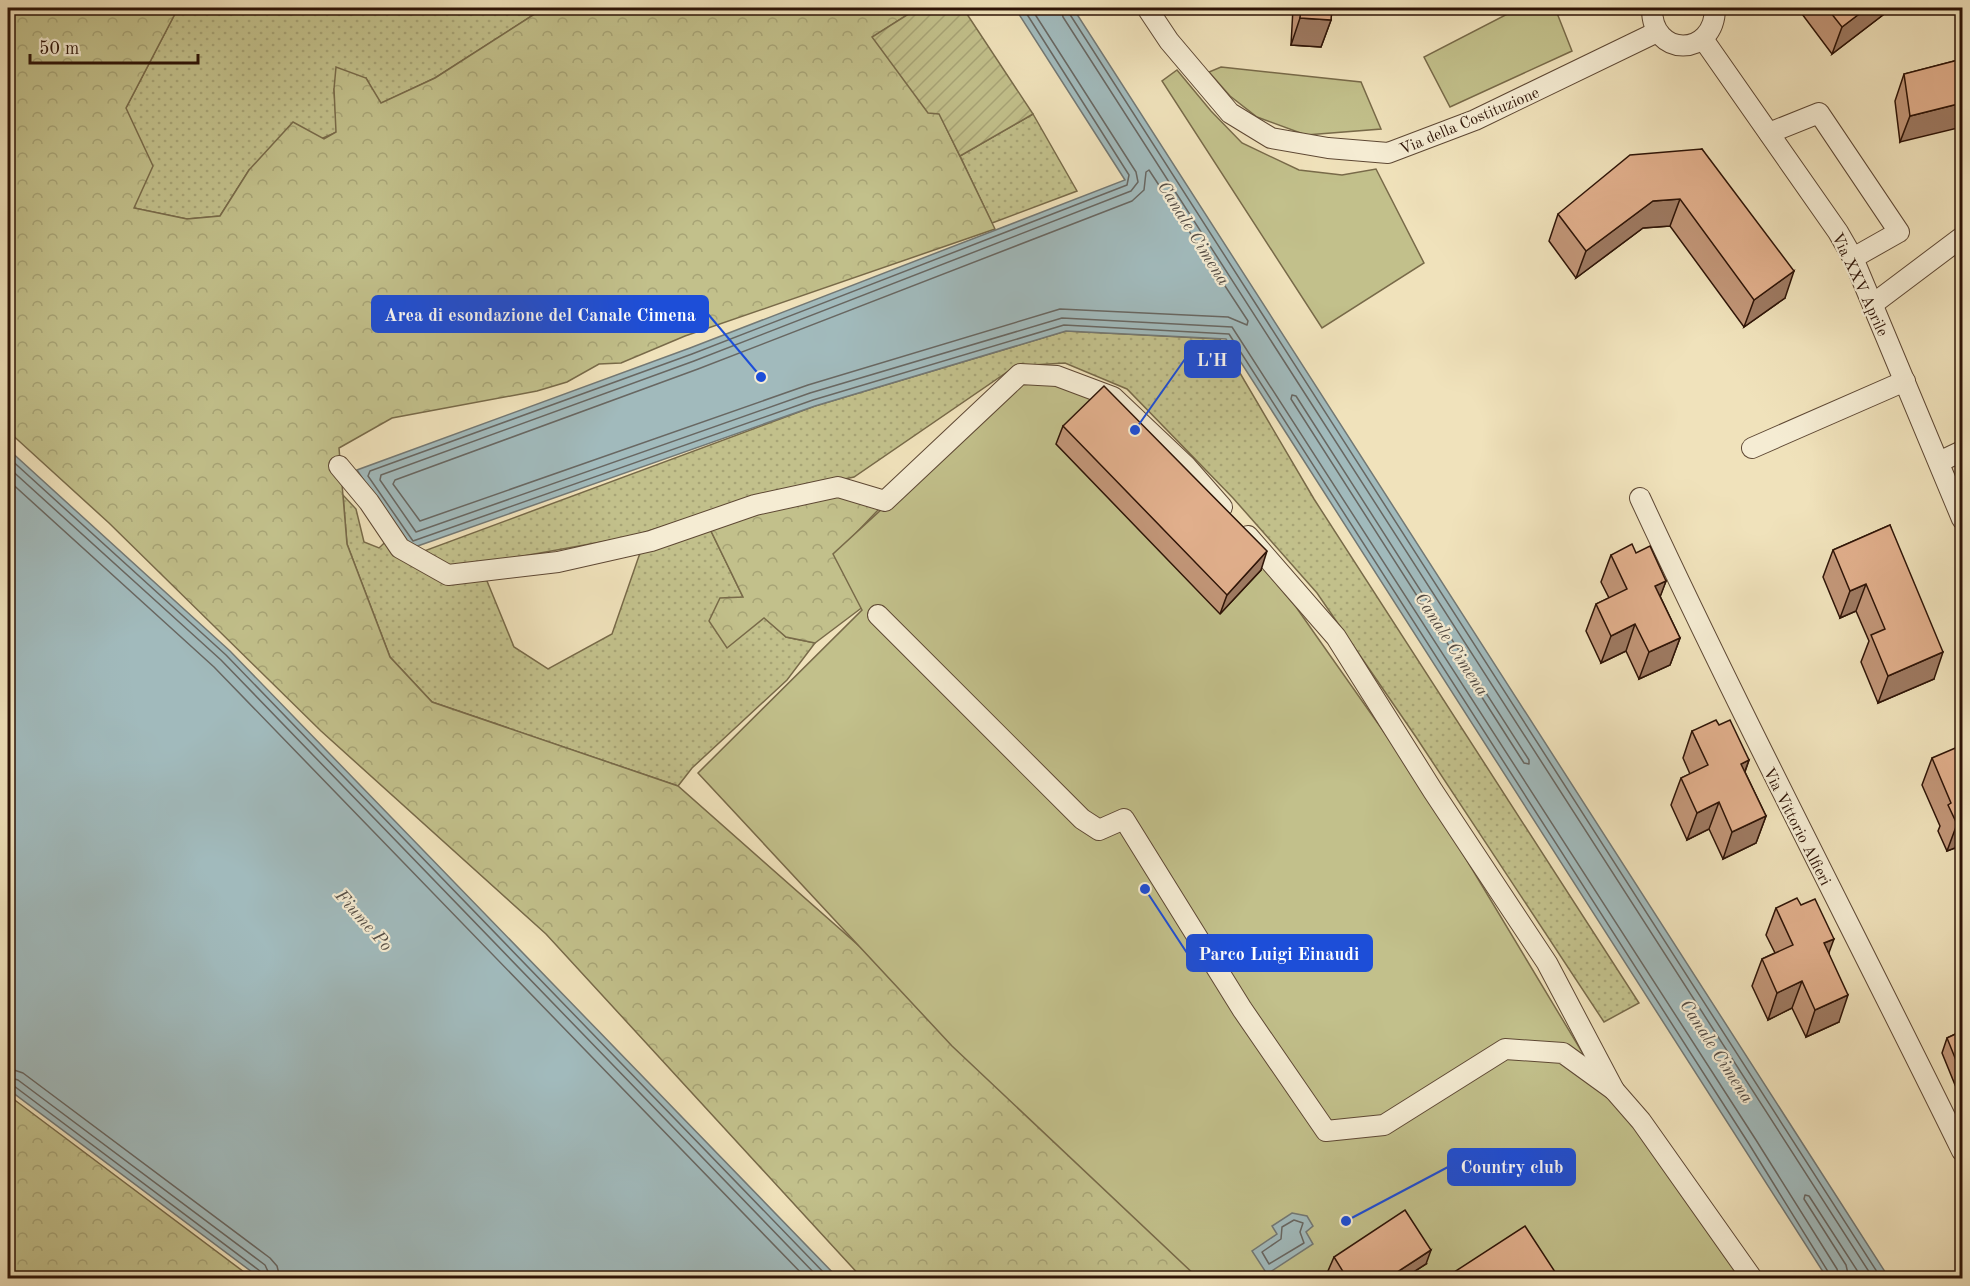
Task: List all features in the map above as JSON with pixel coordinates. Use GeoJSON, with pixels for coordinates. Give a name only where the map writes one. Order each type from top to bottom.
{"type":"FeatureCollection","features":[{"type":"Feature","properties":{"kind":"street","name":"Via della Costituzione"},"geometry":{"type":"LineString","coordinates":[[1147,8],[1169,40],[1230,113],[1271,138],[1328,148],[1388,153],[1475,120],[1657,32]]}},
{"type":"Feature","properties":{"kind":"street"},"geometry":{"type":"LineString","coordinates":[[1652,8],[1652,20],[1657,32],[1667,41],[1682,46],[1703,39],[1714,25],[1715,8]]}},
{"type":"Feature","properties":{"kind":"street","name":"Via XXV Aprile"},"geometry":{"type":"LineString","coordinates":[[1703,39],[1838,232],[1853,258],[1962,519]]}},
{"type":"Feature","properties":{"kind":"street"},"geometry":{"type":"LineString","coordinates":[[1769,133],[1819,113],[1899,232],[1853,258]]}},
{"type":"Feature","properties":{"kind":"street"},"geometry":{"type":"LineString","coordinates":[[1873,304],[1962,237]]}},
{"type":"Feature","properties":{"kind":"street"},"geometry":{"type":"LineString","coordinates":[[339,466],[400,548],[448,575],[558,562],[651,541],[755,505],[838,487],[885,501],[1020,374],[1057,376],[1113,397],[1186,466],[1336,637],[1433,791],[1547,963],[1614,1090]]}},
{"type":"Feature","properties":{"kind":"street"},"geometry":{"type":"LineString","coordinates":[[1752,448],[1905,381]]}},
{"type":"Feature","properties":{"kind":"street"},"geometry":{"type":"LineString","coordinates":[[1939,462],[1962,451]]}},
{"type":"Feature","properties":{"kind":"street","name":"Via Vittorio Alfieri"},"geometry":{"type":"LineString","coordinates":[[1640,498],[1770,771],[1875,973],[1962,1151]]}},
{"type":"Feature","properties":{"kind":"street"},"geometry":{"type":"LineString","coordinates":[[878,615],[1082,819],[1099,830],[1124,819],[1242,1009],[1326,1131],[1384,1125],[1505,1049],[1563,1053],[1614,1090],[1641,1121],[1752,1278]]}},
{"type":"Feature","properties":{"kind":"green space"},"geometry":{"type":"Polygon","coordinates":[[[8,8],[178,8],[126,108],[153,166],[134,208],[187,219],[220,216],[249,170],[293,122],[324,139],[336,132],[334,89],[336,67],[366,78],[381,103],[435,78],[544,8],[918,8],[873,37],[939,113],[995,229],[685,336],[621,363],[599,364],[567,382],[537,391],[392,418],[339,448],[347,544],[390,657],[432,702],[678,786],[951,1027],[1204,1278],[862,1278],[546,934],[321,731],[109,523],[8,431],[8,8]]]}},
{"type":"Feature","properties":{"kind":"green space"},"geometry":{"type":"Polygon","coordinates":[[[178,8],[544,8],[435,78],[380,104],[366,78],[334,89],[337,132],[249,170],[220,216],[187,219],[134,208],[126,108],[178,8]]]}},
{"type":"Feature","properties":{"kind":"green space"},"geometry":{"type":"Polygon","coordinates":[[[918,8],[963,8],[1033,114],[960,156],[939,114],[928,113],[872,37],[918,8]]]}},
{"type":"Feature","properties":{"kind":"green space"},"geometry":{"type":"Polygon","coordinates":[[[1519,8],[1555,8],[1572,51],[1450,107],[1424,57],[1519,8]]]}},
{"type":"Feature","properties":{"kind":"green space"},"geometry":{"type":"Polygon","coordinates":[[[1221,67],[1361,82],[1381,129],[1306,135],[1257,117],[1230,96],[1209,72],[1221,67]]]}},
{"type":"Feature","properties":{"kind":"green space"},"geometry":{"type":"Polygon","coordinates":[[[1177,70],[1211,111],[1242,143],[1299,170],[1342,175],[1376,169],[1424,263],[1322,328],[1162,81],[1177,70]]]}},
{"type":"Feature","properties":{"kind":"green space"},"geometry":{"type":"Polygon","coordinates":[[[1033,114],[1077,191],[992,223],[960,156],[1033,114]]]}},
{"type":"Feature","properties":{"kind":"green space"},"geometry":{"type":"Polygon","coordinates":[[[1066,331],[1220,339],[1314,499],[1639,1003],[1604,1022],[1416,737],[1317,593],[1233,498],[1127,389],[1065,363],[1016,366],[854,477],[758,497],[629,537],[456,568],[487,581],[514,647],[548,669],[612,634],[641,550],[709,527],[743,597],[786,637],[815,643],[787,680],[692,768],[678,786],[432,702],[390,657],[347,544],[343,495],[356,509],[364,542],[379,548],[397,531],[419,553],[815,406],[1066,331]]]}},
{"type":"Feature","properties":{"kind":"green space"},"geometry":{"type":"Polygon","coordinates":[[[1021,381],[1075,388],[1125,415],[1216,511],[1296,607],[1424,789],[1612,1102],[1642,1135],[1741,1278],[1198,1278],[952,1046],[698,773],[862,610],[833,554],[1021,381]]]}},
{"type":"Feature","properties":{"kind":"green space"},"geometry":{"type":"Polygon","coordinates":[[[836,493],[879,509],[836,554],[876,597],[815,643],[786,637],[764,618],[727,648],[709,621],[720,598],[743,597],[709,527],[836,493]]]}},
{"type":"Feature","properties":{"kind":"green space"},"geometry":{"type":"Polygon","coordinates":[[[8,1095],[252,1278],[17,1278],[8,1267],[8,1095]]]}},
{"type":"Feature","properties":{"kind":"water","name":"Canale Cimena"},"geometry":{"type":"Polygon","coordinates":[[[1015,8],[1073,8],[1889,1278],[1827,1278],[1226,339],[1066,331],[815,406],[409,549],[357,470],[690,348],[1125,180],[1015,8]]]}},
{"type":"Feature","properties":{"kind":"water","name":"Fiume Po"},"geometry":{"type":"Polygon","coordinates":[[[8,449],[230,651],[838,1278],[260,1278],[8,1089],[8,449]]]}},
{"type":"Feature","properties":{"kind":"water"},"geometry":{"type":"Polygon","coordinates":[[[1292,1213],[1307,1216],[1313,1226],[1306,1232],[1313,1244],[1267,1274],[1252,1251],[1277,1234],[1272,1226],[1292,1213]]]}},
{"type":"Feature","properties":{"kind":"building"},"geometry":{"type":"Polygon","coordinates":[[[1301,8],[1332,8],[1331,20],[1300,18],[1301,8]]]}},
{"type":"Feature","properties":{"kind":"building"},"geometry":{"type":"Polygon","coordinates":[[[1827,8],[1867,8],[1842,27],[1827,8]]]}},
{"type":"Feature","properties":{"kind":"building"},"geometry":{"type":"Polygon","coordinates":[[[1962,59],[1962,103],[1910,116],[1904,74],[1962,59]]]}},
{"type":"Feature","properties":{"kind":"building"},"geometry":{"type":"Polygon","coordinates":[[[1702,149],[1794,271],[1754,300],[1680,199],[1653,201],[1586,251],[1558,214],[1630,155],[1702,149]]]}},
{"type":"Feature","properties":{"kind":"building"},"geometry":{"type":"Polygon","coordinates":[[[1104,386],[1267,551],[1227,595],[1063,426],[1104,386]]]}},
{"type":"Feature","properties":{"kind":"building"},"geometry":{"type":"Polygon","coordinates":[[[1890,525],[1943,652],[1888,676],[1871,635],[1885,629],[1866,584],[1850,591],[1833,550],[1890,525]]]}},
{"type":"Feature","properties":{"kind":"building"},"geometry":{"type":"Polygon","coordinates":[[[1632,544],[1636,553],[1650,546],[1666,581],[1655,586],[1680,638],[1649,652],[1635,624],[1611,636],[1596,604],[1627,589],[1611,555],[1632,544]]]}},
{"type":"Feature","properties":{"kind":"building"},"geometry":{"type":"Polygon","coordinates":[[[1716,720],[1719,725],[1730,720],[1749,760],[1741,764],[1766,816],[1732,832],[1719,802],[1697,813],[1681,778],[1708,765],[1692,731],[1716,720]]]}},
{"type":"Feature","properties":{"kind":"building"},"geometry":{"type":"Polygon","coordinates":[[[1960,746],[1962,750],[1962,822],[1957,824],[1948,805],[1951,803],[1932,758],[1960,746]]]}},
{"type":"Feature","properties":{"kind":"building"},"geometry":{"type":"Polygon","coordinates":[[[1797,898],[1801,905],[1815,899],[1834,939],[1824,943],[1848,995],[1815,1010],[1802,981],[1777,993],[1762,959],[1793,945],[1776,908],[1797,898]]]}},
{"type":"Feature","properties":{"kind":"building"},"geometry":{"type":"Polygon","coordinates":[[[1962,1031],[1962,1075],[1947,1038],[1962,1031]]]}},
{"type":"Feature","properties":{"kind":"building"},"geometry":{"type":"Polygon","coordinates":[[[1405,1210],[1431,1250],[1388,1278],[1347,1278],[1334,1257],[1405,1210]]]}},
{"type":"Feature","properties":{"kind":"building"},"geometry":{"type":"Polygon","coordinates":[[[1525,1226],[1559,1278],[1445,1278],[1525,1226]]]}},
{"type":"Feature","properties":{"kind":"place","name":"Area di esondazione del Canale Cimena"},"geometry":{"type":"Point","coordinates":[761,377]}},
{"type":"Feature","properties":{"kind":"place","name":"L'H"},"geometry":{"type":"Point","coordinates":[1135,430]}},
{"type":"Feature","properties":{"kind":"place","name":"Parco Luigi Einaudi"},"geometry":{"type":"Point","coordinates":[1145,889]}},
{"type":"Feature","properties":{"kind":"place","name":"Country club"},"geometry":{"type":"Point","coordinates":[1346,1221]}}]}
